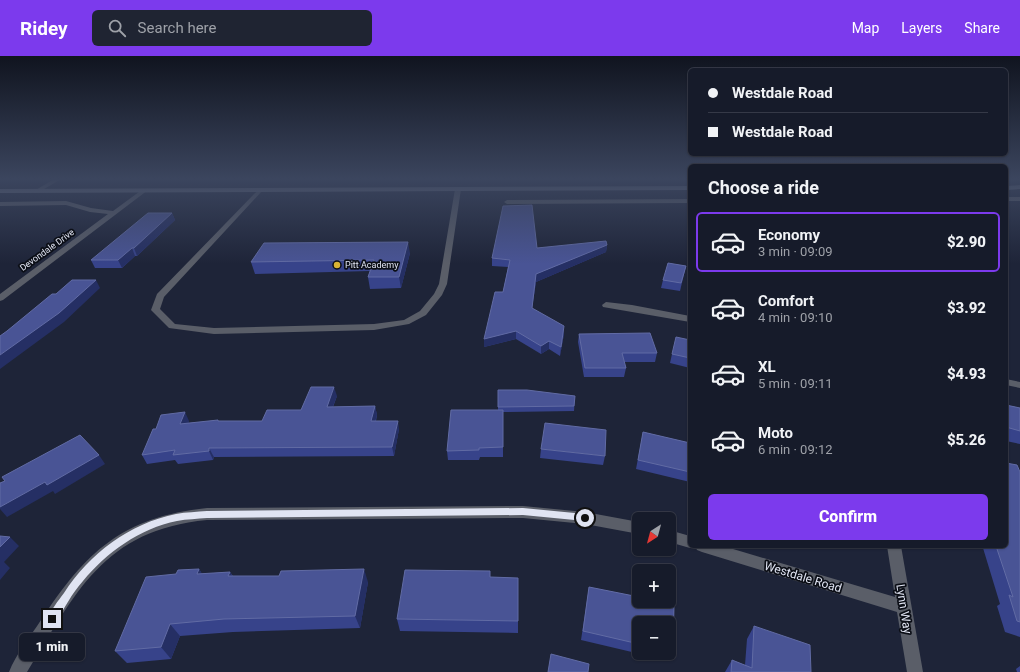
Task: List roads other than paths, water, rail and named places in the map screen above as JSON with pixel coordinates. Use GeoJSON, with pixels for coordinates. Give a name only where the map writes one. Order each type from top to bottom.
{"type":"FeatureCollection","features":[{"type":"Feature","properties":{"kind":"street"},"geometry":{"type":"LineString","coordinates":[[79,207],[90,210],[115,213]]}},
{"type":"Feature","properties":{"kind":"street","name":"Devondale Drive"},"geometry":{"type":"LineString","coordinates":[[0,298],[123,207]]}},
{"type":"Feature","properties":{"kind":"street"},"geometry":{"type":"LineString","coordinates":[[244,207],[160,296],[155,310],[172,326],[221,330],[374,327],[406,322],[423,313],[438,295],[443,284],[455,207]]}},
{"type":"Feature","properties":{"kind":"street"},"geometry":{"type":"LineString","coordinates":[[606,305],[632,308],[688,319]]}},
{"type":"Feature","properties":{"kind":"street"},"geometry":{"type":"LineString","coordinates":[[1008,382],[1020,385]]}},
{"type":"Feature","properties":{"kind":"street"},"geometry":{"type":"LineString","coordinates":[[17,672],[78,579],[99,557],[127,537],[153,525],[176,518],[207,514],[523,512],[585,518],[632,527]]}},
{"type":"Feature","properties":{"kind":"street"},"geometry":{"type":"LineString","coordinates":[[676,538],[688,541]]}},
{"type":"Feature","properties":{"kind":"street","name":"Westdale Road"},"geometry":{"type":"LineString","coordinates":[[709,548],[904,607]]}},
{"type":"Feature","properties":{"kind":"street","name":"Lynn Way"},"geometry":{"type":"LineString","coordinates":[[894,548],[915,672]]}},
{"type":"Feature","properties":{"kind":"place","name":"Pitt Academy"},"geometry":{"type":"Point","coordinates":[337,265]}}]}
